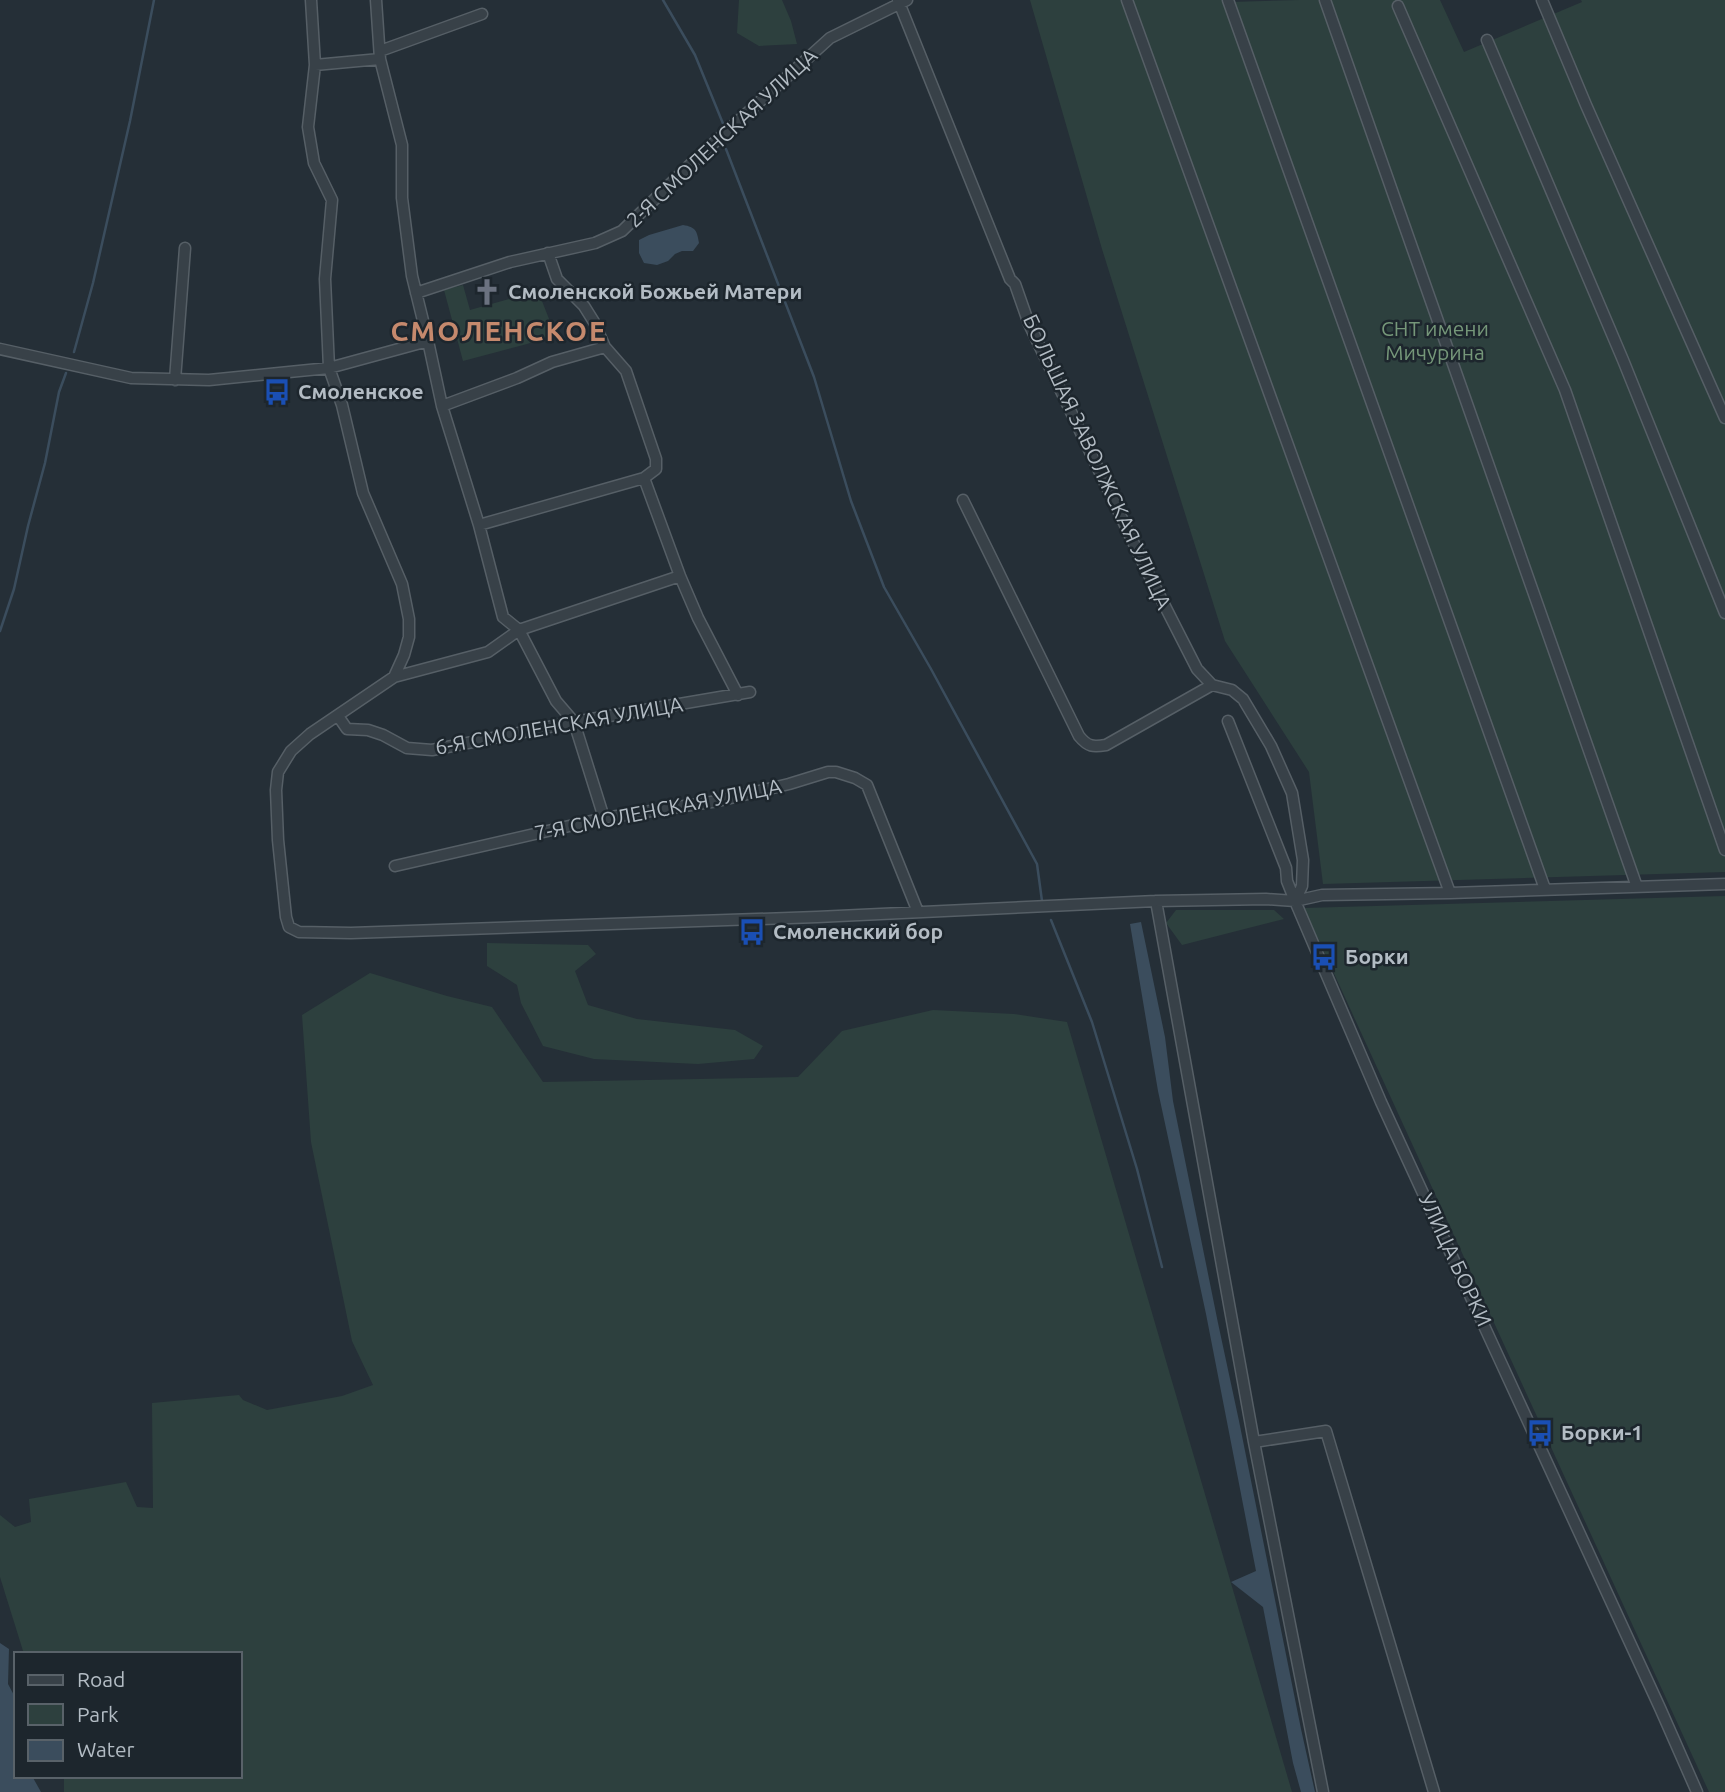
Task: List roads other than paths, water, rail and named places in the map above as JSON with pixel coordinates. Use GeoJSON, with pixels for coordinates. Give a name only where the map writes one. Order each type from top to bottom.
{"type":"FeatureCollection","features":[{"type":"Feature","properties":{"kind":"street"},"geometry":{"type":"LineString","coordinates":[[311,0],[315,65],[308,127],[314,163],[332,200],[325,279],[329,368],[342,405],[363,493],[405,595],[409,637],[394,677]]}},
{"type":"Feature","properties":{"kind":"street"},"geometry":{"type":"LineString","coordinates":[[376,0],[380,55],[402,145],[402,198],[412,276],[442,406],[479,525],[503,617],[519,630],[556,701],[574,722],[604,818]]}},
{"type":"Feature","properties":{"kind":"street"},"geometry":{"type":"LineString","coordinates":[[1127,0],[1450,893]]}},
{"type":"Feature","properties":{"kind":"street"},"geometry":{"type":"LineString","coordinates":[[1228,0],[1545,889]]}},
{"type":"Feature","properties":{"kind":"street"},"geometry":{"type":"LineString","coordinates":[[1325,0],[1637,887]]}},
{"type":"Feature","properties":{"kind":"street"},"geometry":{"type":"LineString","coordinates":[[1542,0],[1725,418]]}},
{"type":"Feature","properties":{"kind":"street","name":"2-Я СМОЛЕНСКАЯ УЛИЦА"},"geometry":{"type":"LineString","coordinates":[[416,293],[510,262],[595,243],[622,231],[695,160],[830,38],[902,1]]}},
{"type":"Feature","properties":{"kind":"street","name":"БОЛЬШАЯ ЗАВОЛЖСКАЯ УЛИЦА"},"geometry":{"type":"LineString","coordinates":[[902,1],[1029,324],[1146,569],[1197,669],[1212,685],[1232,690],[1243,699],[1271,746],[1292,793],[1303,860],[1302,886],[1294,901]]}},
{"type":"Feature","properties":{"kind":"street"},"geometry":{"type":"LineString","coordinates":[[1398,6],[1564,390],[1725,850]]}},
{"type":"Feature","properties":{"kind":"street"},"geometry":{"type":"LineString","coordinates":[[315,65],[380,55],[482,15]]}},
{"type":"Feature","properties":{"kind":"street"},"geometry":{"type":"LineString","coordinates":[[1487,40],[1623,360],[1725,613]]}},
{"type":"Feature","properties":{"kind":"street"},"geometry":{"type":"LineString","coordinates":[[175,380],[185,248]]}},
{"type":"Feature","properties":{"kind":"street"},"geometry":{"type":"LineString","coordinates":[[479,525],[644,478],[656,470],[656,459],[626,371],[605,347],[584,306],[557,279],[548,253]]}},
{"type":"Feature","properties":{"kind":"street"},"geometry":{"type":"LineString","coordinates":[[0,349],[131,379],[175,380],[222,379],[329,368],[429,341]]}},
{"type":"Feature","properties":{"kind":"street"},"geometry":{"type":"LineString","coordinates":[[442,406],[552,362],[605,347]]}},
{"type":"Feature","properties":{"kind":"street"},"geometry":{"type":"LineString","coordinates":[[644,478],[698,618],[738,695]]}},
{"type":"Feature","properties":{"kind":"street"},"geometry":{"type":"LineString","coordinates":[[963,500],[1085,744],[1094,747],[1106,745],[1212,685]]}},
{"type":"Feature","properties":{"kind":"street"},"geometry":{"type":"LineString","coordinates":[[680,576],[519,630],[488,652],[394,677],[310,734],[291,751],[278,772],[276,790],[278,840],[289,926],[299,932],[379,932],[817,917],[1156,901],[1294,901],[1322,895],[1725,884]]}},
{"type":"Feature","properties":{"kind":"street","name":"6-Я СМОЛЕНСКАЯ УЛИЦА"},"geometry":{"type":"LineString","coordinates":[[338,716],[347,729],[368,730],[383,734],[407,748],[432,750],[750,692]]}},
{"type":"Feature","properties":{"kind":"street","name":"УЛИЦА БОРКИ"},"geometry":{"type":"LineString","coordinates":[[1228,721],[1286,868],[1294,901],[1381,1102],[1655,1695],[1697,1792]]}},
{"type":"Feature","properties":{"kind":"street","name":"7-Я СМОЛЕНСКАЯ УЛИЦА"},"geometry":{"type":"LineString","coordinates":[[395,866],[604,818],[718,801],[836,772],[867,785],[918,912]]}},
{"type":"Feature","properties":{"kind":"street"},"geometry":{"type":"LineString","coordinates":[[1156,901],[1254,1442],[1323,1792]]}},
{"type":"Feature","properties":{"kind":"street"},"geometry":{"type":"LineString","coordinates":[[1254,1442],[1326,1431],[1434,1792]]}},
{"type":"Feature","properties":{"kind":"water"},"geometry":{"type":"Polygon","coordinates":[[[683,225],[693,228],[696,233],[699,243],[693,251],[682,251],[657,265],[644,263],[639,253],[639,240],[683,225]]]}},
{"type":"Feature","properties":{"kind":"water"},"geometry":{"type":"Polygon","coordinates":[[[1141,922],[1165,1037],[1173,1101],[1315,1792],[1301,1792],[1263,1607],[1231,1582],[1256,1571],[1206,1314],[1158,1091],[1130,924],[1141,922]]]}},
{"type":"Feature","properties":{"kind":"water"},"geometry":{"type":"Polygon","coordinates":[[[0,1643],[9,1649],[8,1684],[14,1695],[14,1778],[33,1778],[41,1792],[0,1792],[0,1643]]]}},
{"type":"Feature","properties":{"kind":"waterway"},"geometry":{"type":"LineString","coordinates":[[74,352],[93,283],[130,121],[154,0]]}},
{"type":"Feature","properties":{"kind":"waterway"},"geometry":{"type":"LineString","coordinates":[[663,0],[695,55],[724,126]]}},
{"type":"Feature","properties":{"kind":"waterway"},"geometry":{"type":"LineString","coordinates":[[726,149],[814,377],[851,501],[884,587],[1037,864],[1042,901]]}},
{"type":"Feature","properties":{"kind":"waterway"},"geometry":{"type":"LineString","coordinates":[[0,631],[14,589],[45,463],[59,392],[66,373]]}},
{"type":"Feature","properties":{"kind":"waterway"},"geometry":{"type":"LineString","coordinates":[[1051,920],[1092,1022],[1137,1169],[1162,1267]]}},
{"type":"Feature","properties":{"kind":"place","name":"Смоленской Божьей Матери"},"geometry":{"type":"Point","coordinates":[487,292]}},
{"type":"Feature","properties":{"kind":"place","name":"Смоленское"},"geometry":{"type":"Point","coordinates":[277,392]}},
{"type":"Feature","properties":{"kind":"place","name":"Смоленский бор"},"geometry":{"type":"Point","coordinates":[752,932]}},
{"type":"Feature","properties":{"kind":"place","name":"Борки"},"geometry":{"type":"Point","coordinates":[1324,957]}},
{"type":"Feature","properties":{"kind":"place","name":"Борки-1"},"geometry":{"type":"Point","coordinates":[1540,1433]}},
{"type":"Feature","properties":{"kind":"district","name":"СМОЛЕНСКОЕ"},"geometry":{"type":"Point","coordinates":[499,331]}},
{"type":"Feature","properties":{"kind":"park label","name":"СНТ имени Мичурина"},"geometry":{"type":"Point","coordinates":[1435,341]}}]}
